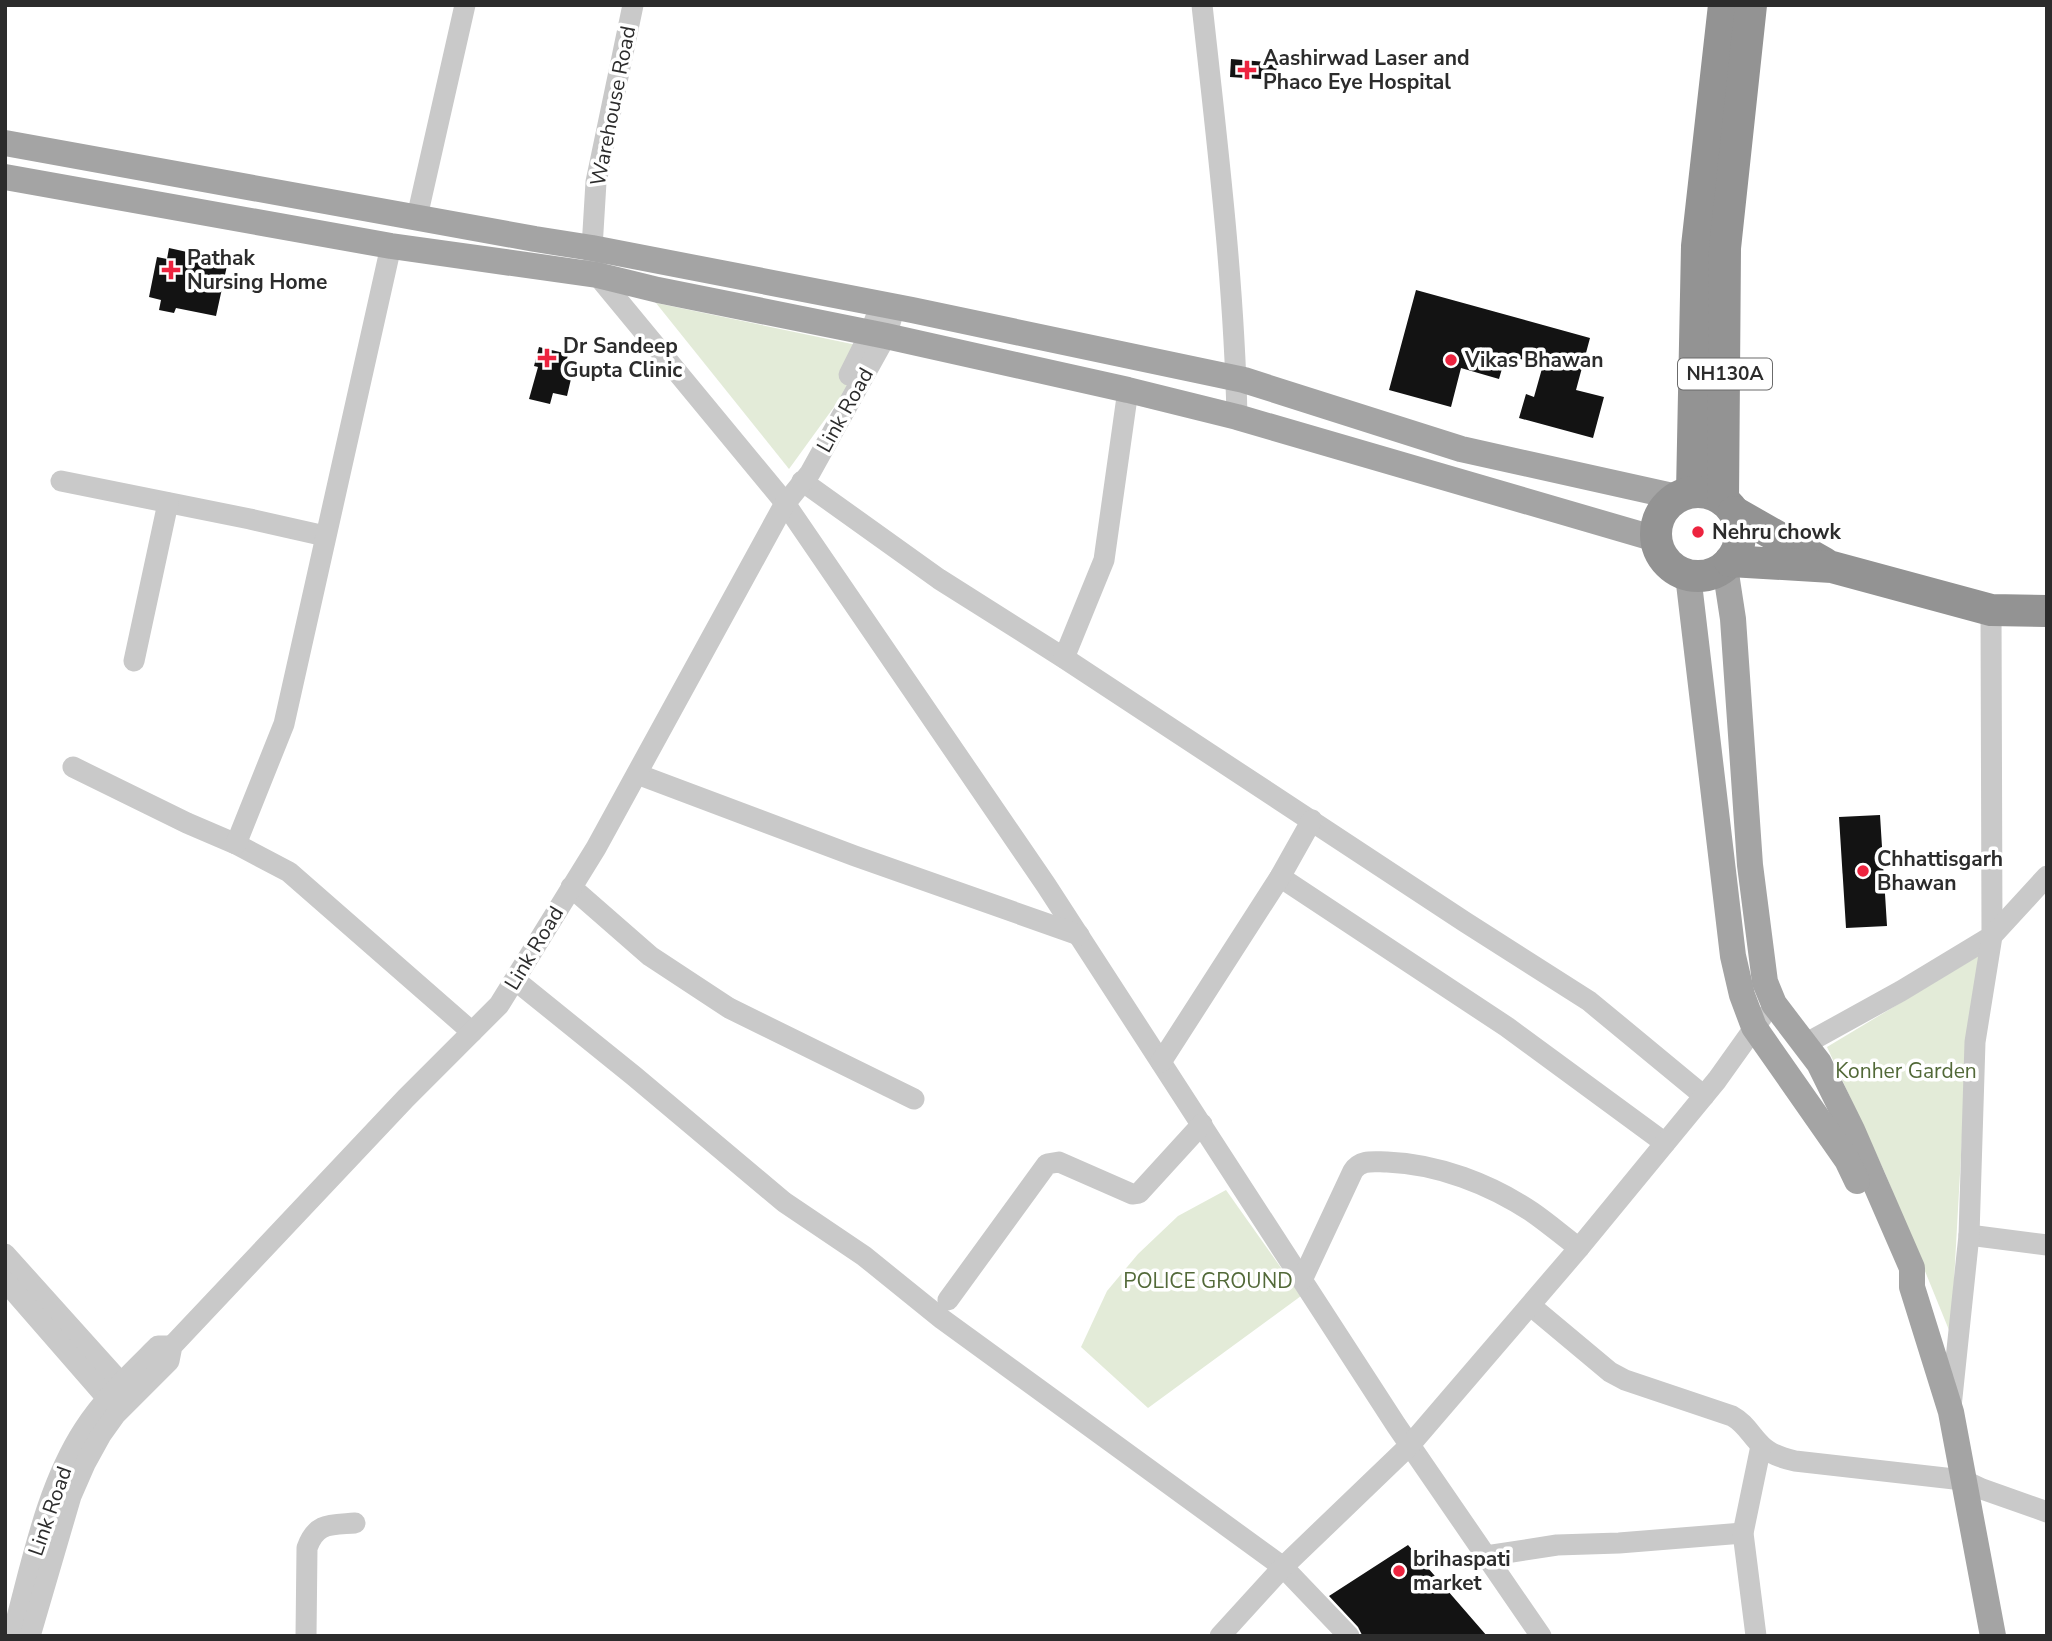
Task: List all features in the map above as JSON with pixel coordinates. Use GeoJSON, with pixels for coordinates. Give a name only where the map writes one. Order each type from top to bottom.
{"type":"FeatureCollection","features":[{"type":"Feature","properties":{"kind":"highway","name":"NH130A"},"geometry":{"type":"LineString","coordinates":[[1685,494],[1697,246],[1724,5]]}},
{"type":"Feature","properties":{"kind":"highway","name":"NH130A"},"geometry":{"type":"LineString","coordinates":[[1728,564],[1739,544],[1740,527],[1729,506],[1725,248],[1751,5]]}},
{"type":"Feature","properties":{"kind":"highway"},"geometry":{"type":"LineString","coordinates":[[1832,567],[1709,493],[1685,494],[1665,508],[1658,523],[1657,539],[1662,555],[1673,568],[1688,575],[1707,575],[1728,564],[1832,567],[1991,610],[2047,611]]}},
{"type":"Feature","properties":{"kind":"main road"},"geometry":{"type":"LineString","coordinates":[[5,143],[593,248],[888,305],[1236,379],[1461,449],[1685,494]]}},
{"type":"Feature","properties":{"kind":"main road"},"geometry":{"type":"LineString","coordinates":[[5,177],[391,246],[597,275],[878,335],[1237,417],[1657,539]]}},
{"type":"Feature","properties":{"kind":"main road"},"geometry":{"type":"LineString","coordinates":[[1728,564],[1750,865],[1765,982],[1774,1004],[1819,1063],[1852,1130],[1912,1268],[1912,1287],[1951,1412],[1993,1636]]}},
{"type":"Feature","properties":{"kind":"main road"},"geometry":{"type":"LineString","coordinates":[[1688,575],[1733,956],[1742,995],[1754,1027],[1847,1160],[1904,1279],[1912,1287]]}},
{"type":"Feature","properties":{"kind":"street"},"geometry":{"type":"LineString","coordinates":[[417,216],[465,5]]}},
{"type":"Feature","properties":{"kind":"street","name":"Warehouse Road"},"geometry":{"type":"LineString","coordinates":[[597,275],[593,248],[596,181],[633,5]]}},
{"type":"Feature","properties":{"kind":"street"},"geometry":{"type":"LineString","coordinates":[[1202,5],[1224,204],[1237,417]]}},
{"type":"Feature","properties":{"kind":"street"},"geometry":{"type":"LineString","coordinates":[[236,844],[284,724],[391,246]]}},
{"type":"Feature","properties":{"kind":"street"},"geometry":{"type":"LineString","coordinates":[[597,275],[782,499],[1046,885],[1410,1445],[1541,1636]]}},
{"type":"Feature","properties":{"kind":"street","name":"Link Road"},"geometry":{"type":"LineString","coordinates":[[30,1636],[71,1496],[85,1464],[116,1414],[169,1361],[172,1346],[406,1098],[499,1005],[596,848],[784,505],[810,473],[878,335],[888,305]]}},
{"type":"Feature","properties":{"kind":"street"},"geometry":{"type":"LineString","coordinates":[[1064,658],[1104,560],[1128,390]]}},
{"type":"Feature","properties":{"kind":"street"},"geometry":{"type":"LineString","coordinates":[[61,481],[325,536]]}},
{"type":"Feature","properties":{"kind":"street"},"geometry":{"type":"LineString","coordinates":[[802,481],[939,579],[1589,1001],[1704,1096]]}},
{"type":"Feature","properties":{"kind":"street"},"geometry":{"type":"LineString","coordinates":[[134,661],[168,503]]}},
{"type":"Feature","properties":{"kind":"street"},"geometry":{"type":"LineString","coordinates":[[1951,1412],[1969,1235],[1975,1042],[1992,936],[1991,610]]}},
{"type":"Feature","properties":{"kind":"street"},"geometry":{"type":"LineString","coordinates":[[73,767],[236,844],[289,873],[472,1032]]}},
{"type":"Feature","properties":{"kind":"street"},"geometry":{"type":"LineString","coordinates":[[637,774],[855,856],[1079,935]]}},
{"type":"Feature","properties":{"kind":"street"},"geometry":{"type":"LineString","coordinates":[[1161,1062],[1280,877],[1312,820]]}},
{"type":"Feature","properties":{"kind":"street"},"geometry":{"type":"LineString","coordinates":[[1805,1044],[1901,991],[1992,936],[2047,876]]}},
{"type":"Feature","properties":{"kind":"street"},"geometry":{"type":"LineString","coordinates":[[1280,877],[1507,1027],[1665,1143]]}},
{"type":"Feature","properties":{"kind":"street"},"geometry":{"type":"LineString","coordinates":[[571,887],[650,956],[729,1009],[914,1099]]}},
{"type":"Feature","properties":{"kind":"street"},"geometry":{"type":"LineString","coordinates":[[515,980],[783,1202],[864,1256],[942,1319],[1283,1567],[1349,1636]]}},
{"type":"Feature","properties":{"kind":"street"},"geometry":{"type":"LineString","coordinates":[[1220,1636],[1283,1567],[1410,1445],[1579,1248],[1704,1096],[1774,1004]]}},
{"type":"Feature","properties":{"kind":"street"},"geometry":{"type":"LineString","coordinates":[[948,1300],[1047,1164],[1059,1162],[1132,1194],[1139,1193],[1202,1124]]}},
{"type":"Feature","properties":{"kind":"street"},"geometry":{"type":"LineString","coordinates":[[1302,1279],[1353,1171],[1360,1164],[1368,1162],[1422,1166],[1487,1186],[1532,1212],[1579,1248]]}},
{"type":"Feature","properties":{"kind":"street"},"geometry":{"type":"LineString","coordinates":[[1969,1235],[2047,1245]]}},
{"type":"Feature","properties":{"kind":"street"},"geometry":{"type":"LineString","coordinates":[[5,1254],[114,1391]]}},
{"type":"Feature","properties":{"kind":"street"},"geometry":{"type":"LineString","coordinates":[[5,1281],[114,1391]]}},
{"type":"Feature","properties":{"kind":"street"},"geometry":{"type":"LineString","coordinates":[[1531,1306],[1610,1372],[1625,1380],[1732,1416],[1742,1422],[1761,1446],[1782,1458],[1963,1480],[2047,1512]]}},
{"type":"Feature","properties":{"kind":"street","name":"Link Road"},"geometry":{"type":"LineString","coordinates":[[12,1636],[51,1496],[63,1466],[85,1428],[114,1391],[159,1346],[172,1346]]}},
{"type":"Feature","properties":{"kind":"street"},"geometry":{"type":"LineString","coordinates":[[1756,1636],[1742,1533],[1761,1446]]}},
{"type":"Feature","properties":{"kind":"street"},"geometry":{"type":"LineString","coordinates":[[306,1636],[307,1548],[311,1535],[319,1528],[355,1523]]}},
{"type":"Feature","properties":{"kind":"street"},"geometry":{"type":"LineString","coordinates":[[1486,1556],[1557,1545],[1742,1533]]}},
{"type":"Feature","properties":{"kind":"green space"},"geometry":{"type":"Polygon","coordinates":[[[656,303],[876,349],[789,469],[656,303]]]}},
{"type":"Feature","properties":{"kind":"green space","name":"Konher Garden"},"geometry":{"type":"Polygon","coordinates":[[[1980,955],[1964,1101],[1951,1335],[1885,1173],[1827,1047],[1980,955]]]}},
{"type":"Feature","properties":{"kind":"green space","name":"POLICE GROUND"},"geometry":{"type":"Polygon","coordinates":[[[1226,1190],[1301,1296],[1148,1408],[1081,1347],[1107,1291],[1138,1254],[1178,1216],[1226,1190]]]}},
{"type":"Feature","properties":{"kind":"building"},"geometry":{"type":"Polygon","coordinates":[[[1231,59],[1277,63],[1276,80],[1230,77],[1231,59]]]}},
{"type":"Feature","properties":{"kind":"building"},"geometry":{"type":"Polygon","coordinates":[[[169,248],[228,261],[216,316],[176,308],[174,313],[159,310],[161,300],[149,297],[157,257],[167,259],[169,248]]]}},
{"type":"Feature","properties":{"kind":"building","name":"Vikas Bhawan"},"geometry":{"type":"Polygon","coordinates":[[[1416,290],[1590,338],[1576,390],[1604,397],[1593,438],[1519,418],[1526,394],[1534,397],[1543,365],[1506,355],[1499,379],[1461,368],[1451,407],[1389,390],[1416,290]]]}},
{"type":"Feature","properties":{"kind":"building"},"geometry":{"type":"Polygon","coordinates":[[[539,347],[568,354],[566,365],[574,366],[567,396],[553,393],[550,404],[529,399],[538,367],[534,366],[539,347]]]}},
{"type":"Feature","properties":{"kind":"building","name":"Chhattisgarh Bhawan"},"geometry":{"type":"Polygon","coordinates":[[[1880,815],[1887,926],[1846,928],[1839,817],[1880,815]]]}},
{"type":"Feature","properties":{"kind":"building","name":"brihaspati market"},"geometry":{"type":"Polygon","coordinates":[[[1408,1545],[1487,1636],[1362,1635],[1358,1627],[1329,1596],[1408,1545]]]}},
{"type":"Feature","properties":{"kind":"place","name":"Aashirwad Laser and Phaco Eye Hospital"},"geometry":{"type":"Point","coordinates":[1247,70]}},
{"type":"Feature","properties":{"kind":"place","name":"Pathak Nursing Home"},"geometry":{"type":"Point","coordinates":[171,270]}},
{"type":"Feature","properties":{"kind":"place","name":"Dr Sandeep Gupta Clinic"},"geometry":{"type":"Point","coordinates":[547,358]}},
{"type":"Feature","properties":{"kind":"place","name":"Vikas Bhawan"},"geometry":{"type":"Point","coordinates":[1451,360]}},
{"type":"Feature","properties":{"kind":"place","name":"Nehru chowk"},"geometry":{"type":"Point","coordinates":[1698,532]}},
{"type":"Feature","properties":{"kind":"place","name":"Chhattisgarh Bhawan"},"geometry":{"type":"Point","coordinates":[1863,871]}},
{"type":"Feature","properties":{"kind":"place","name":"brihaspati market"},"geometry":{"type":"Point","coordinates":[1399,1571]}}]}
